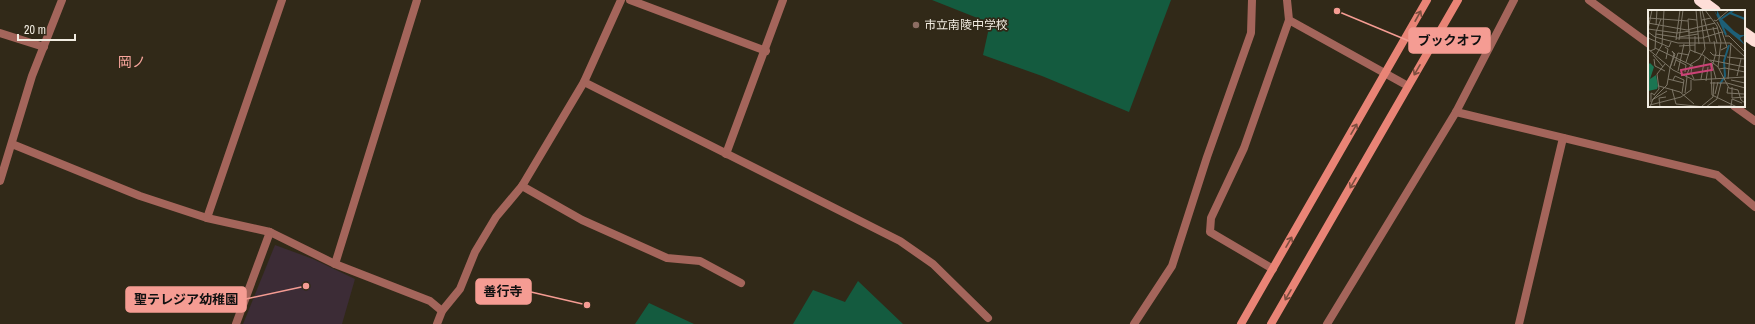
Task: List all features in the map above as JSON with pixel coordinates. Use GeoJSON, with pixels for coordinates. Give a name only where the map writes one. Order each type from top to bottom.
{"type":"FeatureCollection","features":[{"type":"Feature","properties":{"kind":"highway"},"geometry":{"type":"LineString","coordinates":[[1700,0],[1714,10]]}},
{"type":"Feature","properties":{"kind":"highway"},"geometry":{"type":"LineString","coordinates":[[1745,34],[1755,41]]}},
{"type":"Feature","properties":{"kind":"street"},"geometry":{"type":"LineString","coordinates":[[0,181],[32,76],[62,0]]}},
{"type":"Feature","properties":{"kind":"street"},"geometry":{"type":"LineString","coordinates":[[207,218],[282,0]]}},
{"type":"Feature","properties":{"kind":"street"},"geometry":{"type":"LineString","coordinates":[[335,264],[417,0]]}},
{"type":"Feature","properties":{"kind":"street"},"geometry":{"type":"LineString","coordinates":[[438,324],[442,311],[460,289],[475,252],[496,217],[522,186],[584,82],[621,0]]}},
{"type":"Feature","properties":{"kind":"street"},"geometry":{"type":"LineString","coordinates":[[630,0],[766,51]]}},
{"type":"Feature","properties":{"kind":"street"},"geometry":{"type":"LineString","coordinates":[[726,154],[766,51],[783,0]]}},
{"type":"Feature","properties":{"kind":"street"},"geometry":{"type":"LineString","coordinates":[[1134,324],[1172,266],[1207,157],[1251,33],[1252,0]]}},
{"type":"Feature","properties":{"kind":"street"},"geometry":{"type":"LineString","coordinates":[[1273,269],[1210,232],[1211,218],[1244,148],[1289,20],[1287,0]]}},
{"type":"Feature","properties":{"kind":"street"},"geometry":{"type":"LineString","coordinates":[[1241,324],[1427,0]]}},
{"type":"Feature","properties":{"kind":"street"},"geometry":{"type":"LineString","coordinates":[[1271,324],[1458,0]]}},
{"type":"Feature","properties":{"kind":"street"},"geometry":{"type":"LineString","coordinates":[[1327,324],[1456,112],[1514,0]]}},
{"type":"Feature","properties":{"kind":"street"},"geometry":{"type":"LineString","coordinates":[[1589,0],[1648,43]]}},
{"type":"Feature","properties":{"kind":"street"},"geometry":{"type":"LineString","coordinates":[[1289,20],[1408,86]]}},
{"type":"Feature","properties":{"kind":"street"},"geometry":{"type":"LineString","coordinates":[[0,33],[44,47]]}},
{"type":"Feature","properties":{"kind":"street"},"geometry":{"type":"LineString","coordinates":[[584,82],[900,241],[933,264],[988,318]]}},
{"type":"Feature","properties":{"kind":"street"},"geometry":{"type":"LineString","coordinates":[[1735,107],[1755,121]]}},
{"type":"Feature","properties":{"kind":"street"},"geometry":{"type":"LineString","coordinates":[[1456,112],[1717,175],[1755,207]]}},
{"type":"Feature","properties":{"kind":"street"},"geometry":{"type":"LineString","coordinates":[[1518,324],[1563,138]]}},
{"type":"Feature","properties":{"kind":"street"},"geometry":{"type":"LineString","coordinates":[[12,144],[140,196],[207,218],[270,232],[335,264],[430,301],[442,311]]}},
{"type":"Feature","properties":{"kind":"street"},"geometry":{"type":"LineString","coordinates":[[522,186],[582,220],[667,258],[700,261],[741,283]]}},
{"type":"Feature","properties":{"kind":"street"},"geometry":{"type":"LineString","coordinates":[[236,324],[270,232]]}},
{"type":"Feature","properties":{"kind":"shaded area"},"geometry":{"type":"Polygon","coordinates":[[[275,245],[313,259],[355,279],[342,324],[243,324],[275,245]]]}},
{"type":"Feature","properties":{"kind":"green space"},"geometry":{"type":"Polygon","coordinates":[[[932,0],[1171,0],[1129,112],[1042,76],[983,55],[990,23],[932,0]]]}},
{"type":"Feature","properties":{"kind":"green space"},"geometry":{"type":"Polygon","coordinates":[[[858,281],[903,324],[793,324],[813,290],[845,302],[858,281]]]}},
{"type":"Feature","properties":{"kind":"green space"},"geometry":{"type":"Polygon","coordinates":[[[649,303],[694,324],[635,324],[649,303]]]}},
{"type":"Feature","properties":{"kind":"place","name":"ブックオフ"},"geometry":{"type":"Point","coordinates":[1337,11]}},
{"type":"Feature","properties":{"kind":"place","name":"市立南陵中学校"},"geometry":{"type":"Point","coordinates":[916,25]}},
{"type":"Feature","properties":{"kind":"place","name":"聖テレジア幼稚園"},"geometry":{"type":"Point","coordinates":[306,286]}},
{"type":"Feature","properties":{"kind":"place","name":"善行寺"},"geometry":{"type":"Point","coordinates":[587,305]}},
{"type":"Feature","properties":{"kind":"district","name":"岡ノ"},"geometry":{"type":"Point","coordinates":[132,62]}}]}
